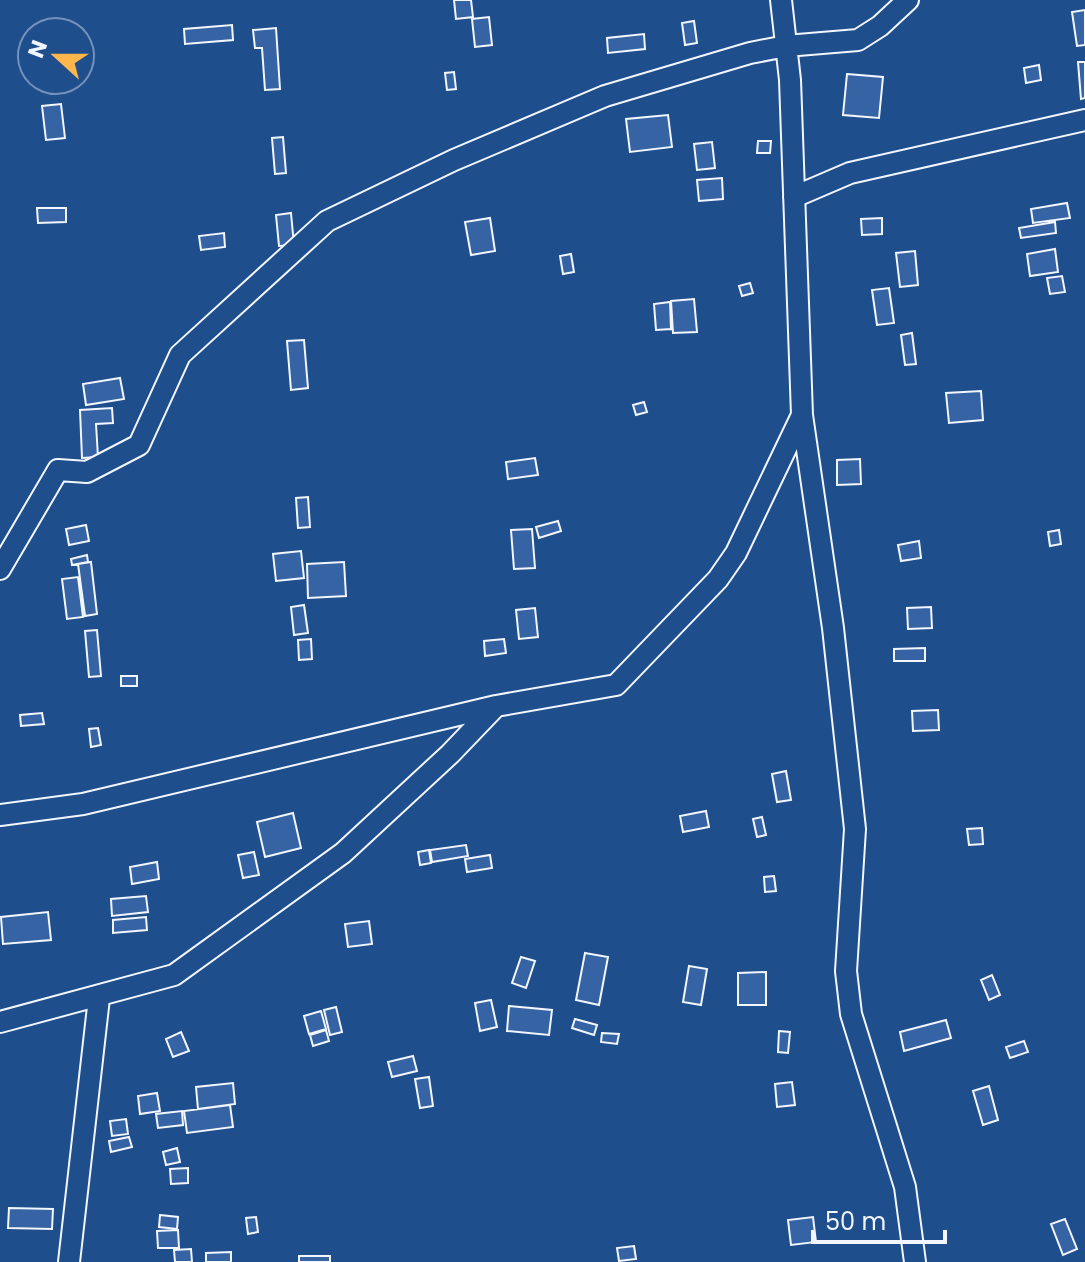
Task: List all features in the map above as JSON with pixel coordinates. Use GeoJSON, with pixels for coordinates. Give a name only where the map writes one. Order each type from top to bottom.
{"type":"FeatureCollection","features":[{"type":"Feature","properties":{"kind":"street"},"geometry":{"type":"LineString","coordinates":[[781,0],[790,80],[802,415],[833,628],[855,829],[846,971],[851,1014],[905,1187],[915,1262]]}},
{"type":"Feature","properties":{"kind":"street"},"geometry":{"type":"LineString","coordinates":[[0,569],[58,470],[87,472],[139,445],[180,355],[327,221],[454,160],[605,96],[750,53],[786,46],[858,40],[880,26],[908,0]]}},
{"type":"Feature","properties":{"kind":"street"},"geometry":{"type":"LineString","coordinates":[[794,197],[850,173],[1085,120]]}},
{"type":"Feature","properties":{"kind":"street"},"geometry":{"type":"LineString","coordinates":[[0,815],[83,804],[496,706],[616,685],[718,579],[736,553],[802,415]]}},
{"type":"Feature","properties":{"kind":"street"},"geometry":{"type":"LineString","coordinates":[[0,1022],[99,998],[174,975],[343,853],[450,754],[496,706]]}},
{"type":"Feature","properties":{"kind":"street"},"geometry":{"type":"LineString","coordinates":[[69,1262],[99,998]]}},
{"type":"Feature","properties":{"kind":"building"},"geometry":{"type":"Polygon","coordinates":[[[454,0],[471,0],[473,17],[456,19],[454,0]]]}},
{"type":"Feature","properties":{"kind":"building"},"geometry":{"type":"Polygon","coordinates":[[[1085,10],[1085,45],[1077,46],[1072,12],[1085,10]]]}},
{"type":"Feature","properties":{"kind":"building"},"geometry":{"type":"Polygon","coordinates":[[[489,17],[492,45],[475,47],[472,19],[489,17]]]}},
{"type":"Feature","properties":{"kind":"building"},"geometry":{"type":"Polygon","coordinates":[[[694,21],[697,43],[685,45],[682,23],[694,21]]]}},
{"type":"Feature","properties":{"kind":"building"},"geometry":{"type":"Polygon","coordinates":[[[232,25],[233,40],[185,44],[184,29],[232,25]]]}},
{"type":"Feature","properties":{"kind":"building"},"geometry":{"type":"Polygon","coordinates":[[[276,28],[280,89],[265,90],[262,48],[255,48],[253,30],[276,28]]]}},
{"type":"Feature","properties":{"kind":"building"},"geometry":{"type":"Polygon","coordinates":[[[644,34],[645,49],[608,53],[607,38],[644,34]]]}},
{"type":"Feature","properties":{"kind":"building"},"geometry":{"type":"Polygon","coordinates":[[[1078,62],[1085,62],[1085,98],[1081,99],[1078,62]]]}},
{"type":"Feature","properties":{"kind":"building"},"geometry":{"type":"Polygon","coordinates":[[[1039,65],[1041,80],[1026,83],[1024,68],[1039,65]]]}},
{"type":"Feature","properties":{"kind":"building"},"geometry":{"type":"Polygon","coordinates":[[[454,72],[456,89],[447,90],[445,73],[454,72]]]}},
{"type":"Feature","properties":{"kind":"building"},"geometry":{"type":"Polygon","coordinates":[[[847,74],[883,77],[879,118],[843,115],[847,74]]]}},
{"type":"Feature","properties":{"kind":"building"},"geometry":{"type":"Polygon","coordinates":[[[61,104],[65,138],[46,140],[42,106],[61,104]]]}},
{"type":"Feature","properties":{"kind":"building"},"geometry":{"type":"Polygon","coordinates":[[[668,115],[672,147],[630,152],[626,119],[668,115]]]}},
{"type":"Feature","properties":{"kind":"building"},"geometry":{"type":"Polygon","coordinates":[[[283,137],[286,173],[275,174],[272,138],[283,137]]]}},
{"type":"Feature","properties":{"kind":"building"},"geometry":{"type":"Polygon","coordinates":[[[758,141],[771,141],[770,153],[757,153],[758,141]]]}},
{"type":"Feature","properties":{"kind":"building"},"geometry":{"type":"Polygon","coordinates":[[[712,142],[715,168],[697,170],[694,144],[712,142]]]}},
{"type":"Feature","properties":{"kind":"building"},"geometry":{"type":"Polygon","coordinates":[[[722,178],[723,199],[699,201],[697,180],[722,178]]]}},
{"type":"Feature","properties":{"kind":"building"},"geometry":{"type":"Polygon","coordinates":[[[1067,203],[1070,218],[1033,223],[1031,209],[1067,203]]]}},
{"type":"Feature","properties":{"kind":"building"},"geometry":{"type":"Polygon","coordinates":[[[37,208],[66,208],[66,222],[38,223],[37,208]]]}},
{"type":"Feature","properties":{"kind":"building"},"geometry":{"type":"Polygon","coordinates":[[[291,213],[294,245],[279,246],[276,215],[291,213]]]}},
{"type":"Feature","properties":{"kind":"building"},"geometry":{"type":"Polygon","coordinates":[[[490,218],[495,251],[471,255],[465,222],[490,218]]]}},
{"type":"Feature","properties":{"kind":"building"},"geometry":{"type":"Polygon","coordinates":[[[882,218],[882,234],[862,235],[861,219],[882,218]]]}},
{"type":"Feature","properties":{"kind":"building"},"geometry":{"type":"Polygon","coordinates":[[[1055,222],[1056,233],[1021,238],[1019,228],[1055,222]]]}},
{"type":"Feature","properties":{"kind":"building"},"geometry":{"type":"Polygon","coordinates":[[[224,233],[225,247],[201,250],[199,236],[224,233]]]}},
{"type":"Feature","properties":{"kind":"building"},"geometry":{"type":"Polygon","coordinates":[[[1055,249],[1058,272],[1030,276],[1027,254],[1055,249]]]}},
{"type":"Feature","properties":{"kind":"building"},"geometry":{"type":"Polygon","coordinates":[[[915,251],[918,285],[900,287],[896,253],[915,251]]]}},
{"type":"Feature","properties":{"kind":"building"},"geometry":{"type":"Polygon","coordinates":[[[571,254],[574,272],[563,274],[560,256],[571,254]]]}},
{"type":"Feature","properties":{"kind":"building"},"geometry":{"type":"Polygon","coordinates":[[[1062,276],[1065,292],[1050,294],[1047,278],[1062,276]]]}},
{"type":"Feature","properties":{"kind":"building"},"geometry":{"type":"Polygon","coordinates":[[[750,283],[753,293],[742,296],[739,286],[750,283]]]}},
{"type":"Feature","properties":{"kind":"building"},"geometry":{"type":"Polygon","coordinates":[[[889,288],[894,323],[877,325],[872,290],[889,288]]]}},
{"type":"Feature","properties":{"kind":"building"},"geometry":{"type":"Polygon","coordinates":[[[694,299],[697,332],[673,333],[671,301],[694,299]]]}},
{"type":"Feature","properties":{"kind":"building"},"geometry":{"type":"Polygon","coordinates":[[[670,302],[671,329],[656,330],[654,304],[670,302]]]}},
{"type":"Feature","properties":{"kind":"building"},"geometry":{"type":"Polygon","coordinates":[[[912,333],[916,364],[905,365],[901,335],[912,333]]]}},
{"type":"Feature","properties":{"kind":"building"},"geometry":{"type":"Polygon","coordinates":[[[304,340],[308,388],[291,390],[287,341],[304,340]]]}},
{"type":"Feature","properties":{"kind":"building"},"geometry":{"type":"Polygon","coordinates":[[[120,378],[124,399],[86,405],[83,384],[120,378]]]}},
{"type":"Feature","properties":{"kind":"building"},"geometry":{"type":"Polygon","coordinates":[[[981,391],[983,420],[949,423],[946,393],[981,391]]]}},
{"type":"Feature","properties":{"kind":"building"},"geometry":{"type":"Polygon","coordinates":[[[644,402],[647,412],[636,415],[633,405],[644,402]]]}},
{"type":"Feature","properties":{"kind":"building"},"geometry":{"type":"Polygon","coordinates":[[[112,408],[113,423],[96,424],[98,457],[82,458],[80,410],[112,408]]]}},
{"type":"Feature","properties":{"kind":"building"},"geometry":{"type":"Polygon","coordinates":[[[535,458],[538,475],[508,479],[506,462],[535,458]]]}},
{"type":"Feature","properties":{"kind":"building"},"geometry":{"type":"Polygon","coordinates":[[[860,459],[861,484],[837,485],[837,460],[860,459]]]}},
{"type":"Feature","properties":{"kind":"building"},"geometry":{"type":"Polygon","coordinates":[[[308,497],[310,527],[298,528],[296,498],[308,497]]]}},
{"type":"Feature","properties":{"kind":"building"},"geometry":{"type":"Polygon","coordinates":[[[558,521],[561,531],[539,538],[536,527],[558,521]]]}},
{"type":"Feature","properties":{"kind":"building"},"geometry":{"type":"Polygon","coordinates":[[[86,525],[89,541],[69,545],[66,529],[86,525]]]}},
{"type":"Feature","properties":{"kind":"building"},"geometry":{"type":"Polygon","coordinates":[[[532,529],[535,568],[514,569],[511,530],[532,529]]]}},
{"type":"Feature","properties":{"kind":"building"},"geometry":{"type":"Polygon","coordinates":[[[1059,530],[1061,544],[1050,546],[1048,532],[1059,530]]]}},
{"type":"Feature","properties":{"kind":"building"},"geometry":{"type":"Polygon","coordinates":[[[919,541],[921,558],[901,561],[898,545],[919,541]]]}},
{"type":"Feature","properties":{"kind":"building"},"geometry":{"type":"Polygon","coordinates":[[[301,551],[304,578],[276,581],[273,554],[301,551]]]}},
{"type":"Feature","properties":{"kind":"building"},"geometry":{"type":"Polygon","coordinates":[[[87,555],[88,562],[72,565],[71,559],[87,555]]]}},
{"type":"Feature","properties":{"kind":"building"},"geometry":{"type":"Polygon","coordinates":[[[91,562],[97,614],[85,616],[78,564],[91,562]]]}},
{"type":"Feature","properties":{"kind":"building"},"geometry":{"type":"Polygon","coordinates":[[[344,562],[346,596],[308,598],[307,564],[344,562]]]}},
{"type":"Feature","properties":{"kind":"building"},"geometry":{"type":"Polygon","coordinates":[[[78,577],[83,617],[67,619],[62,579],[78,577]]]}},
{"type":"Feature","properties":{"kind":"building"},"geometry":{"type":"Polygon","coordinates":[[[304,605],[308,633],[294,635],[291,607],[304,605]]]}},
{"type":"Feature","properties":{"kind":"building"},"geometry":{"type":"Polygon","coordinates":[[[931,607],[932,628],[908,629],[907,608],[931,607]]]}},
{"type":"Feature","properties":{"kind":"building"},"geometry":{"type":"Polygon","coordinates":[[[535,608],[538,637],[519,639],[516,610],[535,608]]]}},
{"type":"Feature","properties":{"kind":"building"},"geometry":{"type":"Polygon","coordinates":[[[97,630],[101,676],[89,677],[85,631],[97,630]]]}},
{"type":"Feature","properties":{"kind":"building"},"geometry":{"type":"Polygon","coordinates":[[[311,639],[312,659],[299,660],[298,640],[311,639]]]}},
{"type":"Feature","properties":{"kind":"building"},"geometry":{"type":"Polygon","coordinates":[[[504,639],[506,653],[485,656],[484,641],[504,639]]]}},
{"type":"Feature","properties":{"kind":"building"},"geometry":{"type":"Polygon","coordinates":[[[925,648],[925,661],[894,661],[894,649],[925,648]]]}},
{"type":"Feature","properties":{"kind":"building"},"geometry":{"type":"Polygon","coordinates":[[[121,676],[137,676],[137,686],[121,686],[121,676]]]}},
{"type":"Feature","properties":{"kind":"building"},"geometry":{"type":"Polygon","coordinates":[[[938,710],[939,730],[913,731],[912,711],[938,710]]]}},
{"type":"Feature","properties":{"kind":"building"},"geometry":{"type":"Polygon","coordinates":[[[42,713],[44,724],[21,726],[20,715],[42,713]]]}},
{"type":"Feature","properties":{"kind":"building"},"geometry":{"type":"Polygon","coordinates":[[[98,728],[101,745],[91,747],[89,729],[98,728]]]}},
{"type":"Feature","properties":{"kind":"building"},"geometry":{"type":"Polygon","coordinates":[[[786,771],[791,800],[777,802],[772,774],[786,771]]]}},
{"type":"Feature","properties":{"kind":"building"},"geometry":{"type":"Polygon","coordinates":[[[706,811],[709,827],[683,832],[680,816],[706,811]]]}},
{"type":"Feature","properties":{"kind":"building"},"geometry":{"type":"Polygon","coordinates":[[[293,813],[301,848],[265,857],[257,822],[293,813]]]}},
{"type":"Feature","properties":{"kind":"building"},"geometry":{"type":"Polygon","coordinates":[[[762,817],[766,835],[757,837],[753,819],[762,817]]]}},
{"type":"Feature","properties":{"kind":"building"},"geometry":{"type":"Polygon","coordinates":[[[982,828],[983,844],[969,845],[967,829],[982,828]]]}},
{"type":"Feature","properties":{"kind":"building"},"geometry":{"type":"Polygon","coordinates":[[[466,845],[468,856],[432,862],[430,850],[466,845]]]}},
{"type":"Feature","properties":{"kind":"building"},"geometry":{"type":"Polygon","coordinates":[[[429,850],[431,863],[420,865],[418,852],[429,850]]]}},
{"type":"Feature","properties":{"kind":"building"},"geometry":{"type":"Polygon","coordinates":[[[254,852],[259,875],[243,878],[238,855],[254,852]]]}},
{"type":"Feature","properties":{"kind":"building"},"geometry":{"type":"Polygon","coordinates":[[[490,855],[492,868],[467,872],[465,859],[490,855]]]}},
{"type":"Feature","properties":{"kind":"building"},"geometry":{"type":"Polygon","coordinates":[[[157,862],[159,879],[132,884],[130,867],[157,862]]]}},
{"type":"Feature","properties":{"kind":"building"},"geometry":{"type":"Polygon","coordinates":[[[774,876],[776,891],[765,892],[764,877],[774,876]]]}},
{"type":"Feature","properties":{"kind":"building"},"geometry":{"type":"Polygon","coordinates":[[[146,896],[148,912],[112,916],[111,899],[146,896]]]}},
{"type":"Feature","properties":{"kind":"building"},"geometry":{"type":"Polygon","coordinates":[[[48,912],[51,940],[3,944],[1,917],[48,912]]]}},
{"type":"Feature","properties":{"kind":"building"},"geometry":{"type":"Polygon","coordinates":[[[146,917],[147,930],[113,933],[113,920],[146,917]]]}},
{"type":"Feature","properties":{"kind":"building"},"geometry":{"type":"Polygon","coordinates":[[[369,921],[372,944],[348,947],[345,924],[369,921]]]}},
{"type":"Feature","properties":{"kind":"building"},"geometry":{"type":"Polygon","coordinates":[[[585,953],[608,957],[599,1005],[576,1000],[585,953]]]}},
{"type":"Feature","properties":{"kind":"building"},"geometry":{"type":"Polygon","coordinates":[[[521,957],[535,961],[526,988],[512,983],[521,957]]]}},
{"type":"Feature","properties":{"kind":"building"},"geometry":{"type":"Polygon","coordinates":[[[689,966],[707,969],[701,1005],[683,1002],[689,966]]]}},
{"type":"Feature","properties":{"kind":"building"},"geometry":{"type":"Polygon","coordinates":[[[766,972],[766,1005],[738,1005],[738,973],[766,972]]]}},
{"type":"Feature","properties":{"kind":"building"},"geometry":{"type":"Polygon","coordinates":[[[992,975],[1000,995],[989,1000],[981,980],[992,975]]]}},
{"type":"Feature","properties":{"kind":"building"},"geometry":{"type":"Polygon","coordinates":[[[491,1000],[497,1027],[480,1031],[475,1003],[491,1000]]]}},
{"type":"Feature","properties":{"kind":"building"},"geometry":{"type":"Polygon","coordinates":[[[509,1006],[552,1010],[549,1035],[507,1031],[509,1006]]]}},
{"type":"Feature","properties":{"kind":"building"},"geometry":{"type":"Polygon","coordinates":[[[336,1007],[342,1032],[330,1035],[324,1010],[336,1007]]]}},
{"type":"Feature","properties":{"kind":"building"},"geometry":{"type":"Polygon","coordinates":[[[321,1011],[326,1029],[309,1034],[304,1016],[321,1011]]]}},
{"type":"Feature","properties":{"kind":"building"},"geometry":{"type":"Polygon","coordinates":[[[575,1019],[597,1025],[594,1035],[572,1028],[575,1019]]]}},
{"type":"Feature","properties":{"kind":"building"},"geometry":{"type":"Polygon","coordinates":[[[946,1020],[951,1038],[904,1051],[900,1032],[946,1020]]]}},
{"type":"Feature","properties":{"kind":"building"},"geometry":{"type":"Polygon","coordinates":[[[326,1030],[329,1041],[313,1046],[310,1035],[326,1030]]]}},
{"type":"Feature","properties":{"kind":"building"},"geometry":{"type":"Polygon","coordinates":[[[779,1031],[790,1032],[788,1053],[778,1052],[779,1031]]]}},
{"type":"Feature","properties":{"kind":"building"},"geometry":{"type":"Polygon","coordinates":[[[181,1032],[189,1051],[173,1057],[166,1039],[181,1032]]]}},
{"type":"Feature","properties":{"kind":"building"},"geometry":{"type":"Polygon","coordinates":[[[602,1033],[619,1034],[617,1044],[601,1042],[602,1033]]]}},
{"type":"Feature","properties":{"kind":"building"},"geometry":{"type":"Polygon","coordinates":[[[1024,1041],[1028,1052],[1010,1058],[1006,1047],[1024,1041]]]}},
{"type":"Feature","properties":{"kind":"building"},"geometry":{"type":"Polygon","coordinates":[[[413,1056],[417,1071],[392,1077],[388,1062],[413,1056]]]}},
{"type":"Feature","properties":{"kind":"building"},"geometry":{"type":"Polygon","coordinates":[[[429,1077],[433,1106],[420,1108],[415,1079],[429,1077]]]}},
{"type":"Feature","properties":{"kind":"building"},"geometry":{"type":"Polygon","coordinates":[[[792,1082],[795,1105],[777,1107],[775,1084],[792,1082]]]}},
{"type":"Feature","properties":{"kind":"building"},"geometry":{"type":"Polygon","coordinates":[[[233,1083],[235,1104],[198,1109],[196,1087],[233,1083]]]}},
{"type":"Feature","properties":{"kind":"building"},"geometry":{"type":"Polygon","coordinates":[[[989,1086],[998,1120],[983,1125],[973,1091],[989,1086]]]}},
{"type":"Feature","properties":{"kind":"building"},"geometry":{"type":"Polygon","coordinates":[[[157,1093],[160,1111],[140,1114],[138,1096],[157,1093]]]}},
{"type":"Feature","properties":{"kind":"building"},"geometry":{"type":"Polygon","coordinates":[[[230,1105],[233,1127],[187,1133],[184,1111],[230,1105]]]}},
{"type":"Feature","properties":{"kind":"building"},"geometry":{"type":"Polygon","coordinates":[[[182,1111],[183,1125],[158,1128],[156,1114],[182,1111]]]}},
{"type":"Feature","properties":{"kind":"building"},"geometry":{"type":"Polygon","coordinates":[[[126,1119],[128,1134],[112,1136],[110,1121],[126,1119]]]}},
{"type":"Feature","properties":{"kind":"building"},"geometry":{"type":"Polygon","coordinates":[[[129,1137],[132,1147],[111,1152],[109,1141],[129,1137]]]}},
{"type":"Feature","properties":{"kind":"building"},"geometry":{"type":"Polygon","coordinates":[[[177,1148],[180,1162],[166,1165],[163,1152],[177,1148]]]}},
{"type":"Feature","properties":{"kind":"building"},"geometry":{"type":"Polygon","coordinates":[[[188,1168],[188,1183],[171,1184],[170,1169],[188,1168]]]}},
{"type":"Feature","properties":{"kind":"building"},"geometry":{"type":"Polygon","coordinates":[[[9,1208],[53,1209],[52,1229],[8,1228],[9,1208]]]}},
{"type":"Feature","properties":{"kind":"building"},"geometry":{"type":"Polygon","coordinates":[[[160,1215],[178,1217],[177,1229],[159,1227],[160,1215]]]}},
{"type":"Feature","properties":{"kind":"building"},"geometry":{"type":"Polygon","coordinates":[[[256,1217],[258,1232],[248,1234],[246,1218],[256,1217]]]}},
{"type":"Feature","properties":{"kind":"building"},"geometry":{"type":"Polygon","coordinates":[[[813,1217],[816,1242],[791,1245],[788,1220],[813,1217]]]}},
{"type":"Feature","properties":{"kind":"building"},"geometry":{"type":"Polygon","coordinates":[[[1065,1219],[1077,1249],[1063,1255],[1051,1224],[1065,1219]]]}},
{"type":"Feature","properties":{"kind":"building"},"geometry":{"type":"Polygon","coordinates":[[[178,1230],[179,1248],[158,1248],[157,1231],[178,1230]]]}},
{"type":"Feature","properties":{"kind":"building"},"geometry":{"type":"Polygon","coordinates":[[[634,1246],[636,1259],[619,1261],[617,1248],[634,1246]]]}},
{"type":"Feature","properties":{"kind":"building"},"geometry":{"type":"Polygon","coordinates":[[[191,1249],[192,1262],[175,1262],[174,1250],[191,1249]]]}},
{"type":"Feature","properties":{"kind":"building"},"geometry":{"type":"Polygon","coordinates":[[[231,1252],[231,1262],[206,1262],[206,1253],[231,1252]]]}},
{"type":"Feature","properties":{"kind":"building"},"geometry":{"type":"Polygon","coordinates":[[[299,1256],[330,1256],[330,1262],[299,1262],[299,1256]]]}}]}
